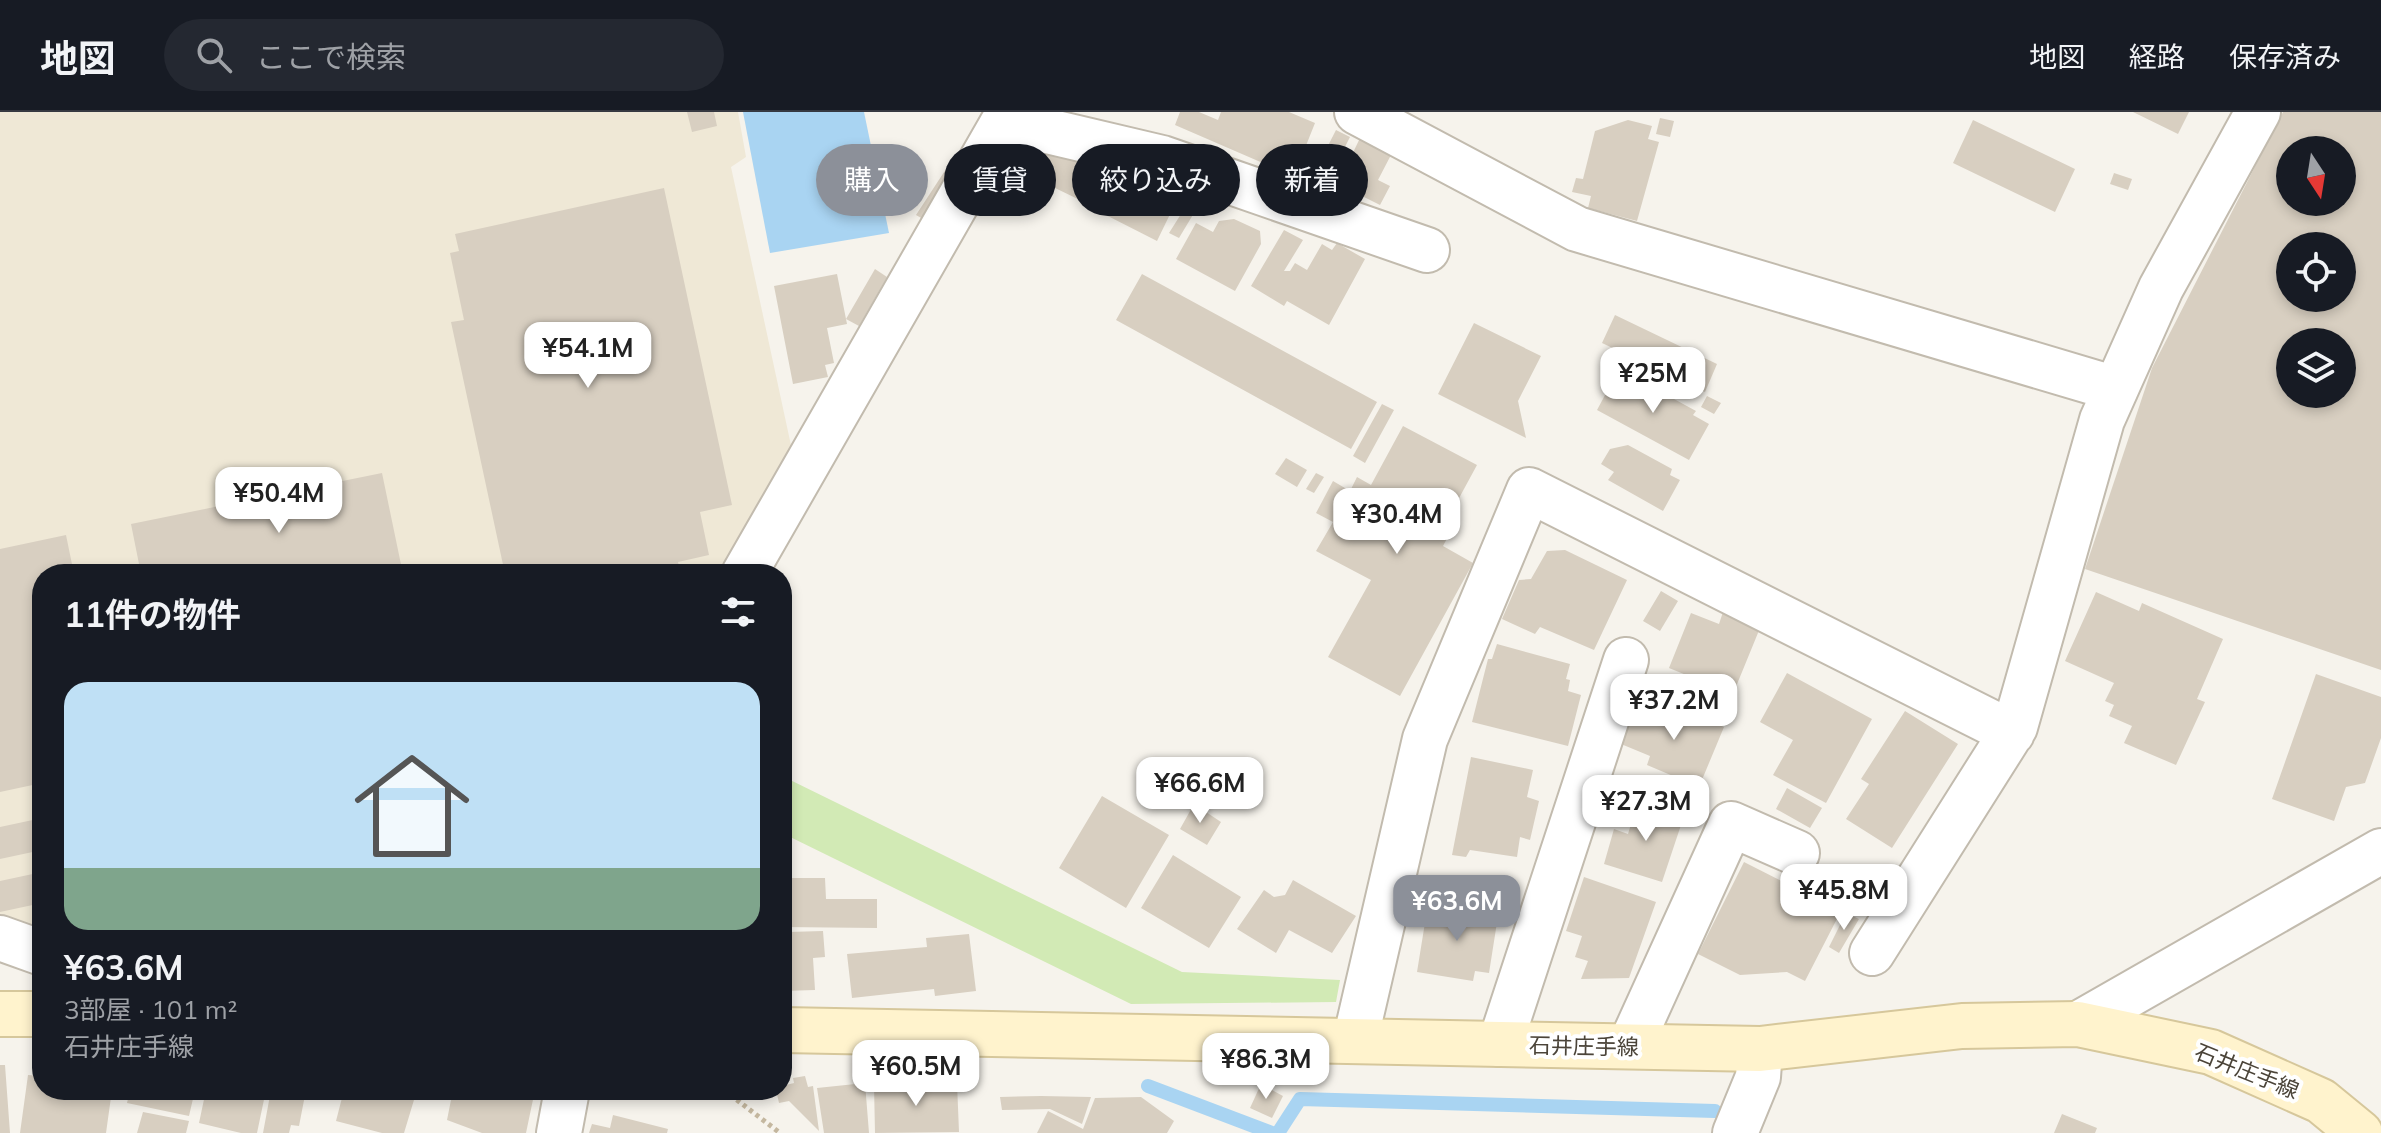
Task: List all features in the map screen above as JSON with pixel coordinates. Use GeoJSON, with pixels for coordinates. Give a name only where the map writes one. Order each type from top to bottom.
{"type":"FeatureCollection","features":[{"type":"Feature","properties":{"kind":"street"},"geometry":{"type":"LineString","coordinates":[[1357,112],[1577,229],[2116,389]]}},
{"type":"Feature","properties":{"kind":"street"},"geometry":{"type":"LineString","coordinates":[[1872,953],[2015,727],[2102,420],[2161,288],[2258,112]]}},
{"type":"Feature","properties":{"kind":"street"},"geometry":{"type":"LineString","coordinates":[[750,564],[1007,116],[1162,158],[1427,250]]}},
{"type":"Feature","properties":{"kind":"street"},"geometry":{"type":"LineString","coordinates":[[1355,1041],[1425,739],[1529,490],[2012,733]]}},
{"type":"Feature","properties":{"kind":"street"},"geometry":{"type":"LineString","coordinates":[[1500,1044],[1626,660]]}},
{"type":"Feature","properties":{"kind":"street"},"geometry":{"type":"LineString","coordinates":[[1630,1046],[1731,824],[1797,853]]}},
{"type":"Feature","properties":{"kind":"street"},"geometry":{"type":"LineString","coordinates":[[2078,1024],[2381,851]]}},
{"type":"Feature","properties":{"kind":"street"},"geometry":{"type":"LineString","coordinates":[[0,938],[32,949]]}},
{"type":"Feature","properties":{"kind":"street"},"geometry":{"type":"LineString","coordinates":[[0,1014],[32,1014]]}},
{"type":"Feature","properties":{"kind":"street","name":"石井庄手線"},"geometry":{"type":"LineString","coordinates":[[792,1030],[1760,1049],[1962,1026],[2078,1024],[2211,1052],[2321,1101],[2360,1133]]}},
{"type":"Feature","properties":{"kind":"street"},"geometry":{"type":"LineString","coordinates":[[1735,1133],[1758,1077],[1760,1049]]}},
{"type":"Feature","properties":{"kind":"street"},"geometry":{"type":"LineString","coordinates":[[559,1133],[565,1100]]}},
{"type":"Feature","properties":{"kind":"path"},"geometry":{"type":"LineString","coordinates":[[737,1100],[780,1133]]}},
{"type":"Feature","properties":{"kind":"shaded area"},"geometry":{"type":"Polygon","coordinates":[[[0,112],[738,112],[746,157],[731,167],[792,450],[724,564],[32,564],[32,931],[0,918],[0,112]]]}},
{"type":"Feature","properties":{"kind":"green space"},"geometry":{"type":"Polygon","coordinates":[[[792,781],[1182,972],[1340,980],[1336,1002],[1131,1004],[792,838],[792,781]]]}},
{"type":"Feature","properties":{"kind":"water"},"geometry":{"type":"Polygon","coordinates":[[[743,112],[864,112],[871,144],[816,144],[816,216],[885,216],[889,233],[770,253],[743,112]]]}},
{"type":"Feature","properties":{"kind":"building"},"geometry":{"type":"Polygon","coordinates":[[[687,112],[714,112],[717,126],[692,132],[687,112]]]}},
{"type":"Feature","properties":{"kind":"building"},"geometry":{"type":"Polygon","coordinates":[[[1180,112],[1199,112],[1218,120],[1221,112],[1289,112],[1315,123],[1307,144],[1256,144],[1256,160],[1240,153],[1240,144],[1219,144],[1175,125],[1180,112]]]}},
{"type":"Feature","properties":{"kind":"building"},"geometry":{"type":"Polygon","coordinates":[[[2133,112],[2189,112],[2178,134],[2133,112]]]}},
{"type":"Feature","properties":{"kind":"building"},"geometry":{"type":"Polygon","coordinates":[[[2283,112],[2381,112],[2381,670],[2085,569],[2152,368],[2283,112]]]}},
{"type":"Feature","properties":{"kind":"building"},"geometry":{"type":"Polygon","coordinates":[[[1660,118],[1674,121],[1670,137],[1656,134],[1660,118]]]}},
{"type":"Feature","properties":{"kind":"building"},"geometry":{"type":"Polygon","coordinates":[[[1628,120],[1652,126],[1648,139],[1659,142],[1637,221],[1588,208],[1591,196],[1572,192],[1576,178],[1583,179],[1595,131],[1628,120]]]}},
{"type":"Feature","properties":{"kind":"building"},"geometry":{"type":"Polygon","coordinates":[[[1973,120],[2075,169],[2055,212],[1953,163],[1973,120]]]}},
{"type":"Feature","properties":{"kind":"building"},"geometry":{"type":"Polygon","coordinates":[[[1336,130],[1350,137],[1346,144],[1329,144],[1336,130]]]}},
{"type":"Feature","properties":{"kind":"building"},"geometry":{"type":"Polygon","coordinates":[[[1360,138],[1392,153],[1378,180],[1390,186],[1380,205],[1368,199],[1368,144],[1357,144],[1360,138]]]}},
{"type":"Feature","properties":{"kind":"building"},"geometry":{"type":"Polygon","coordinates":[[[1056,149],[1072,154],[1072,196],[1056,188],[1056,149]]]}},
{"type":"Feature","properties":{"kind":"building"},"geometry":{"type":"Polygon","coordinates":[[[944,172],[944,186],[928,211],[928,197],[944,172]]]}},
{"type":"Feature","properties":{"kind":"building"},"geometry":{"type":"Polygon","coordinates":[[[2114,173],[2132,179],[2128,190],[2110,184],[2114,173]]]}},
{"type":"Feature","properties":{"kind":"building"},"geometry":{"type":"Polygon","coordinates":[[[664,188],[732,505],[700,512],[709,555],[678,564],[503,564],[451,322],[464,320],[450,253],[459,251],[455,234],[664,188]]]}},
{"type":"Feature","properties":{"kind":"building"},"geometry":{"type":"Polygon","coordinates":[[[1108,216],[1169,216],[1157,241],[1108,216]]]}},
{"type":"Feature","properties":{"kind":"building"},"geometry":{"type":"Polygon","coordinates":[[[1180,216],[1192,216],[1179,238],[1169,233],[1180,216]]]}},
{"type":"Feature","properties":{"kind":"building"},"geometry":{"type":"Polygon","coordinates":[[[1234,219],[1260,231],[1261,244],[1235,291],[1176,259],[1196,223],[1213,232],[1219,221],[1234,219]]]}},
{"type":"Feature","properties":{"kind":"building"},"geometry":{"type":"Polygon","coordinates":[[[1284,230],[1303,240],[1284,271],[1290,271],[1295,263],[1307,270],[1322,244],[1332,250],[1337,243],[1365,259],[1329,325],[1287,301],[1284,306],[1251,286],[1284,230]]]}},
{"type":"Feature","properties":{"kind":"building"},"geometry":{"type":"Polygon","coordinates":[[[875,269],[887,277],[859,326],[846,319],[875,269]]]}},
{"type":"Feature","properties":{"kind":"building"},"geometry":{"type":"Polygon","coordinates":[[[837,274],[847,324],[827,328],[834,363],[825,365],[828,377],[793,384],[774,286],[837,274]]]}},
{"type":"Feature","properties":{"kind":"building"},"geometry":{"type":"Polygon","coordinates":[[[1142,274],[1377,402],[1351,449],[1116,320],[1142,274]]]}},
{"type":"Feature","properties":{"kind":"building"},"geometry":{"type":"Polygon","coordinates":[[[1615,315],[1717,364],[1705,392],[1602,343],[1615,315]]]}},
{"type":"Feature","properties":{"kind":"building"},"geometry":{"type":"Polygon","coordinates":[[[1474,323],[1541,356],[1518,401],[1526,438],[1438,394],[1474,323]]]}},
{"type":"Feature","properties":{"kind":"building"},"geometry":{"type":"Polygon","coordinates":[[[1619,369],[1696,411],[1693,415],[1709,424],[1689,460],[1597,410],[1619,369]]]}},
{"type":"Feature","properties":{"kind":"building"},"geometry":{"type":"Polygon","coordinates":[[[1707,396],[1721,403],[1714,414],[1701,407],[1707,396]]]}},
{"type":"Feature","properties":{"kind":"building"},"geometry":{"type":"Polygon","coordinates":[[[1382,404],[1394,410],[1365,463],[1353,456],[1382,404]]]}},
{"type":"Feature","properties":{"kind":"building"},"geometry":{"type":"Polygon","coordinates":[[[1403,426],[1477,465],[1445,524],[1452,529],[1443,546],[1473,563],[1400,696],[1328,657],[1371,580],[1316,551],[1333,522],[1316,513],[1333,481],[1350,491],[1357,477],[1371,485],[1403,426]]]}},
{"type":"Feature","properties":{"kind":"building"},"geometry":{"type":"Polygon","coordinates":[[[1628,445],[1672,469],[1670,475],[1680,480],[1663,511],[1608,480],[1614,472],[1601,464],[1610,449],[1628,445]]]}},
{"type":"Feature","properties":{"kind":"building"},"geometry":{"type":"Polygon","coordinates":[[[1286,458],[1307,470],[1297,487],[1275,474],[1286,458]]]}},
{"type":"Feature","properties":{"kind":"building"},"geometry":{"type":"Polygon","coordinates":[[[382,473],[401,564],[139,564],[131,524],[382,473]]]}},
{"type":"Feature","properties":{"kind":"building"},"geometry":{"type":"Polygon","coordinates":[[[1316,473],[1324,477],[1314,493],[1306,489],[1316,473]]]}},
{"type":"Feature","properties":{"kind":"building"},"geometry":{"type":"Polygon","coordinates":[[[66,535],[72,564],[32,564],[32,785],[0,792],[0,549],[66,535]]]}},
{"type":"Feature","properties":{"kind":"building"},"geometry":{"type":"Polygon","coordinates":[[[1565,550],[1627,580],[1594,650],[1540,627],[1535,634],[1502,619],[1519,580],[1531,579],[1547,551],[1565,550]]]}},
{"type":"Feature","properties":{"kind":"building"},"geometry":{"type":"Polygon","coordinates":[[[1661,591],[1678,601],[1660,631],[1643,621],[1661,591]]]}},
{"type":"Feature","properties":{"kind":"building"},"geometry":{"type":"Polygon","coordinates":[[[2096,592],[2139,611],[2142,603],[2223,639],[2197,699],[2205,702],[2176,765],[2124,743],[2132,726],[2109,716],[2114,705],[2105,701],[2114,683],[2065,661],[2096,592]]]}},
{"type":"Feature","properties":{"kind":"building"},"geometry":{"type":"Polygon","coordinates":[[[1723,612],[1760,628],[1733,694],[1669,668],[1691,613],[1719,624],[1723,612]]]}},
{"type":"Feature","properties":{"kind":"building"},"geometry":{"type":"Polygon","coordinates":[[[1497,644],[1570,664],[1566,679],[1570,680],[1568,691],[1581,695],[1568,746],[1472,722],[1488,659],[1492,659],[1497,644]]]}},
{"type":"Feature","properties":{"kind":"building"},"geometry":{"type":"Polygon","coordinates":[[[1787,673],[1872,719],[1826,803],[1773,775],[1793,740],[1760,722],[1787,673]]]}},
{"type":"Feature","properties":{"kind":"building"},"geometry":{"type":"Polygon","coordinates":[[[2316,674],[2381,697],[2381,738],[2365,783],[2346,787],[2334,821],[2272,799],[2316,674]]]}},
{"type":"Feature","properties":{"kind":"building"},"geometry":{"type":"Polygon","coordinates":[[[1644,687],[1675,700],[1669,715],[1638,702],[1644,687]]]}},
{"type":"Feature","properties":{"kind":"building"},"geometry":{"type":"Polygon","coordinates":[[[1638,704],[1670,717],[1674,706],[1724,727],[1699,787],[1647,765],[1650,756],[1621,744],[1638,704]]]}},
{"type":"Feature","properties":{"kind":"building"},"geometry":{"type":"Polygon","coordinates":[[[1905,711],[1958,744],[1892,848],[1846,819],[1869,784],[1861,779],[1905,711]]]}},
{"type":"Feature","properties":{"kind":"building"},"geometry":{"type":"Polygon","coordinates":[[[1471,757],[1533,770],[1527,797],[1539,801],[1530,840],[1520,837],[1517,857],[1470,850],[1466,857],[1452,855],[1471,757]]]}},
{"type":"Feature","properties":{"kind":"building"},"geometry":{"type":"Polygon","coordinates":[[[1787,788],[1822,808],[1810,828],[1776,809],[1787,788]]]}},
{"type":"Feature","properties":{"kind":"building"},"geometry":{"type":"Polygon","coordinates":[[[1102,796],[1169,835],[1126,908],[1059,868],[1102,796]]]}},
{"type":"Feature","properties":{"kind":"building"},"geometry":{"type":"Polygon","coordinates":[[[1638,801],[1684,816],[1662,882],[1604,864],[1614,829],[1628,834],[1638,801]]]}},
{"type":"Feature","properties":{"kind":"building"},"geometry":{"type":"Polygon","coordinates":[[[1194,804],[1221,822],[1207,845],[1180,829],[1194,804]]]}},
{"type":"Feature","properties":{"kind":"building"},"geometry":{"type":"Polygon","coordinates":[[[32,820],[32,852],[0,859],[0,827],[32,820]]]}},
{"type":"Feature","properties":{"kind":"building"},"geometry":{"type":"Polygon","coordinates":[[[1173,855],[1241,897],[1209,948],[1141,908],[1173,855]]]}},
{"type":"Feature","properties":{"kind":"building"},"geometry":{"type":"Polygon","coordinates":[[[1744,862],[1841,911],[1805,981],[1787,972],[1740,975],[1698,954],[1744,862]]]}},
{"type":"Feature","properties":{"kind":"building"},"geometry":{"type":"Polygon","coordinates":[[[32,874],[32,905],[0,912],[0,881],[32,874]]]}},
{"type":"Feature","properties":{"kind":"building"},"geometry":{"type":"Polygon","coordinates":[[[1584,877],[1656,902],[1629,978],[1581,979],[1588,961],[1575,957],[1582,936],[1566,931],[1584,877]]]}},
{"type":"Feature","properties":{"kind":"building"},"geometry":{"type":"Polygon","coordinates":[[[792,878],[825,878],[826,899],[877,899],[877,928],[792,927],[792,878]]]}},
{"type":"Feature","properties":{"kind":"building"},"geometry":{"type":"Polygon","coordinates":[[[1293,880],[1356,916],[1332,953],[1289,930],[1276,953],[1237,929],[1264,890],[1274,897],[1285,895],[1293,880]]]}},
{"type":"Feature","properties":{"kind":"building"},"geometry":{"type":"Polygon","coordinates":[[[1428,904],[1498,916],[1489,973],[1475,971],[1473,981],[1417,972],[1428,904]]]}},
{"type":"Feature","properties":{"kind":"building"},"geometry":{"type":"Polygon","coordinates":[[[1846,913],[1859,919],[1839,953],[1829,947],[1846,913]]]}},
{"type":"Feature","properties":{"kind":"building"},"geometry":{"type":"Polygon","coordinates":[[[823,931],[825,957],[813,958],[815,990],[792,991],[792,932],[823,931]]]}},
{"type":"Feature","properties":{"kind":"building"},"geometry":{"type":"Polygon","coordinates":[[[969,934],[976,991],[935,996],[934,989],[852,998],[847,954],[927,947],[926,938],[969,934]]]}},
{"type":"Feature","properties":{"kind":"building"},"geometry":{"type":"Polygon","coordinates":[[[0,1065],[5,1065],[10,1133],[0,1133],[0,1065]]]}},
{"type":"Feature","properties":{"kind":"building"},"geometry":{"type":"Polygon","coordinates":[[[28,1075],[32,1075],[32,1100],[111,1100],[106,1133],[20,1133],[28,1075]]]}},
{"type":"Feature","properties":{"kind":"building"},"geometry":{"type":"Polygon","coordinates":[[[805,1076],[808,1087],[813,1086],[819,1131],[789,1101],[779,1103],[778,1100],[792,1100],[793,1078],[805,1076]]]}},
{"type":"Feature","properties":{"kind":"building"},"geometry":{"type":"Polygon","coordinates":[[[865,1083],[869,1133],[824,1133],[817,1088],[865,1083]]]}},
{"type":"Feature","properties":{"kind":"building"},"geometry":{"type":"Polygon","coordinates":[[[957,1083],[959,1132],[875,1133],[874,1085],[957,1083]]]}},
{"type":"Feature","properties":{"kind":"building"},"geometry":{"type":"Polygon","coordinates":[[[1261,1084],[1283,1096],[1272,1118],[1250,1108],[1261,1084]]]}},
{"type":"Feature","properties":{"kind":"building"},"geometry":{"type":"Polygon","coordinates":[[[1000,1097],[1091,1097],[1082,1124],[1050,1109],[1002,1110],[1000,1097]]]}},
{"type":"Feature","properties":{"kind":"building"},"geometry":{"type":"Polygon","coordinates":[[[1141,1097],[1174,1121],[1167,1133],[1037,1133],[1048,1111],[1083,1129],[1095,1098],[1141,1097]]]}},
{"type":"Feature","properties":{"kind":"building"},"geometry":{"type":"Polygon","coordinates":[[[128,1100],[193,1100],[189,1116],[127,1103],[128,1100]]]}},
{"type":"Feature","properties":{"kind":"building"},"geometry":{"type":"Polygon","coordinates":[[[204,1100],[264,1100],[257,1133],[241,1133],[199,1123],[204,1100]]]}},
{"type":"Feature","properties":{"kind":"building"},"geometry":{"type":"Polygon","coordinates":[[[269,1100],[304,1100],[299,1126],[291,1125],[289,1133],[263,1133],[269,1100]]]}},
{"type":"Feature","properties":{"kind":"building"},"geometry":{"type":"Polygon","coordinates":[[[341,1100],[414,1100],[404,1133],[382,1133],[336,1121],[341,1100]]]}},
{"type":"Feature","properties":{"kind":"building"},"geometry":{"type":"Polygon","coordinates":[[[451,1100],[533,1100],[526,1133],[482,1133],[447,1120],[451,1100]]]}},
{"type":"Feature","properties":{"kind":"building"},"geometry":{"type":"Polygon","coordinates":[[[143,1112],[189,1121],[186,1133],[137,1133],[143,1112]]]}},
{"type":"Feature","properties":{"kind":"building"},"geometry":{"type":"Polygon","coordinates":[[[2062,1114],[2097,1128],[2095,1133],[2054,1133],[2062,1114]]]}},
{"type":"Feature","properties":{"kind":"building"},"geometry":{"type":"Polygon","coordinates":[[[613,1115],[668,1129],[667,1133],[589,1133],[592,1124],[610,1128],[613,1115]]]}},
{"type":"Feature","properties":{"kind":"waterway"},"geometry":{"type":"LineString","coordinates":[[1148,1086],[1272,1133]]}},
{"type":"Feature","properties":{"kind":"waterway"},"geometry":{"type":"LineString","coordinates":[[1278,1133],[1300,1099],[1715,1111]]}}]}
